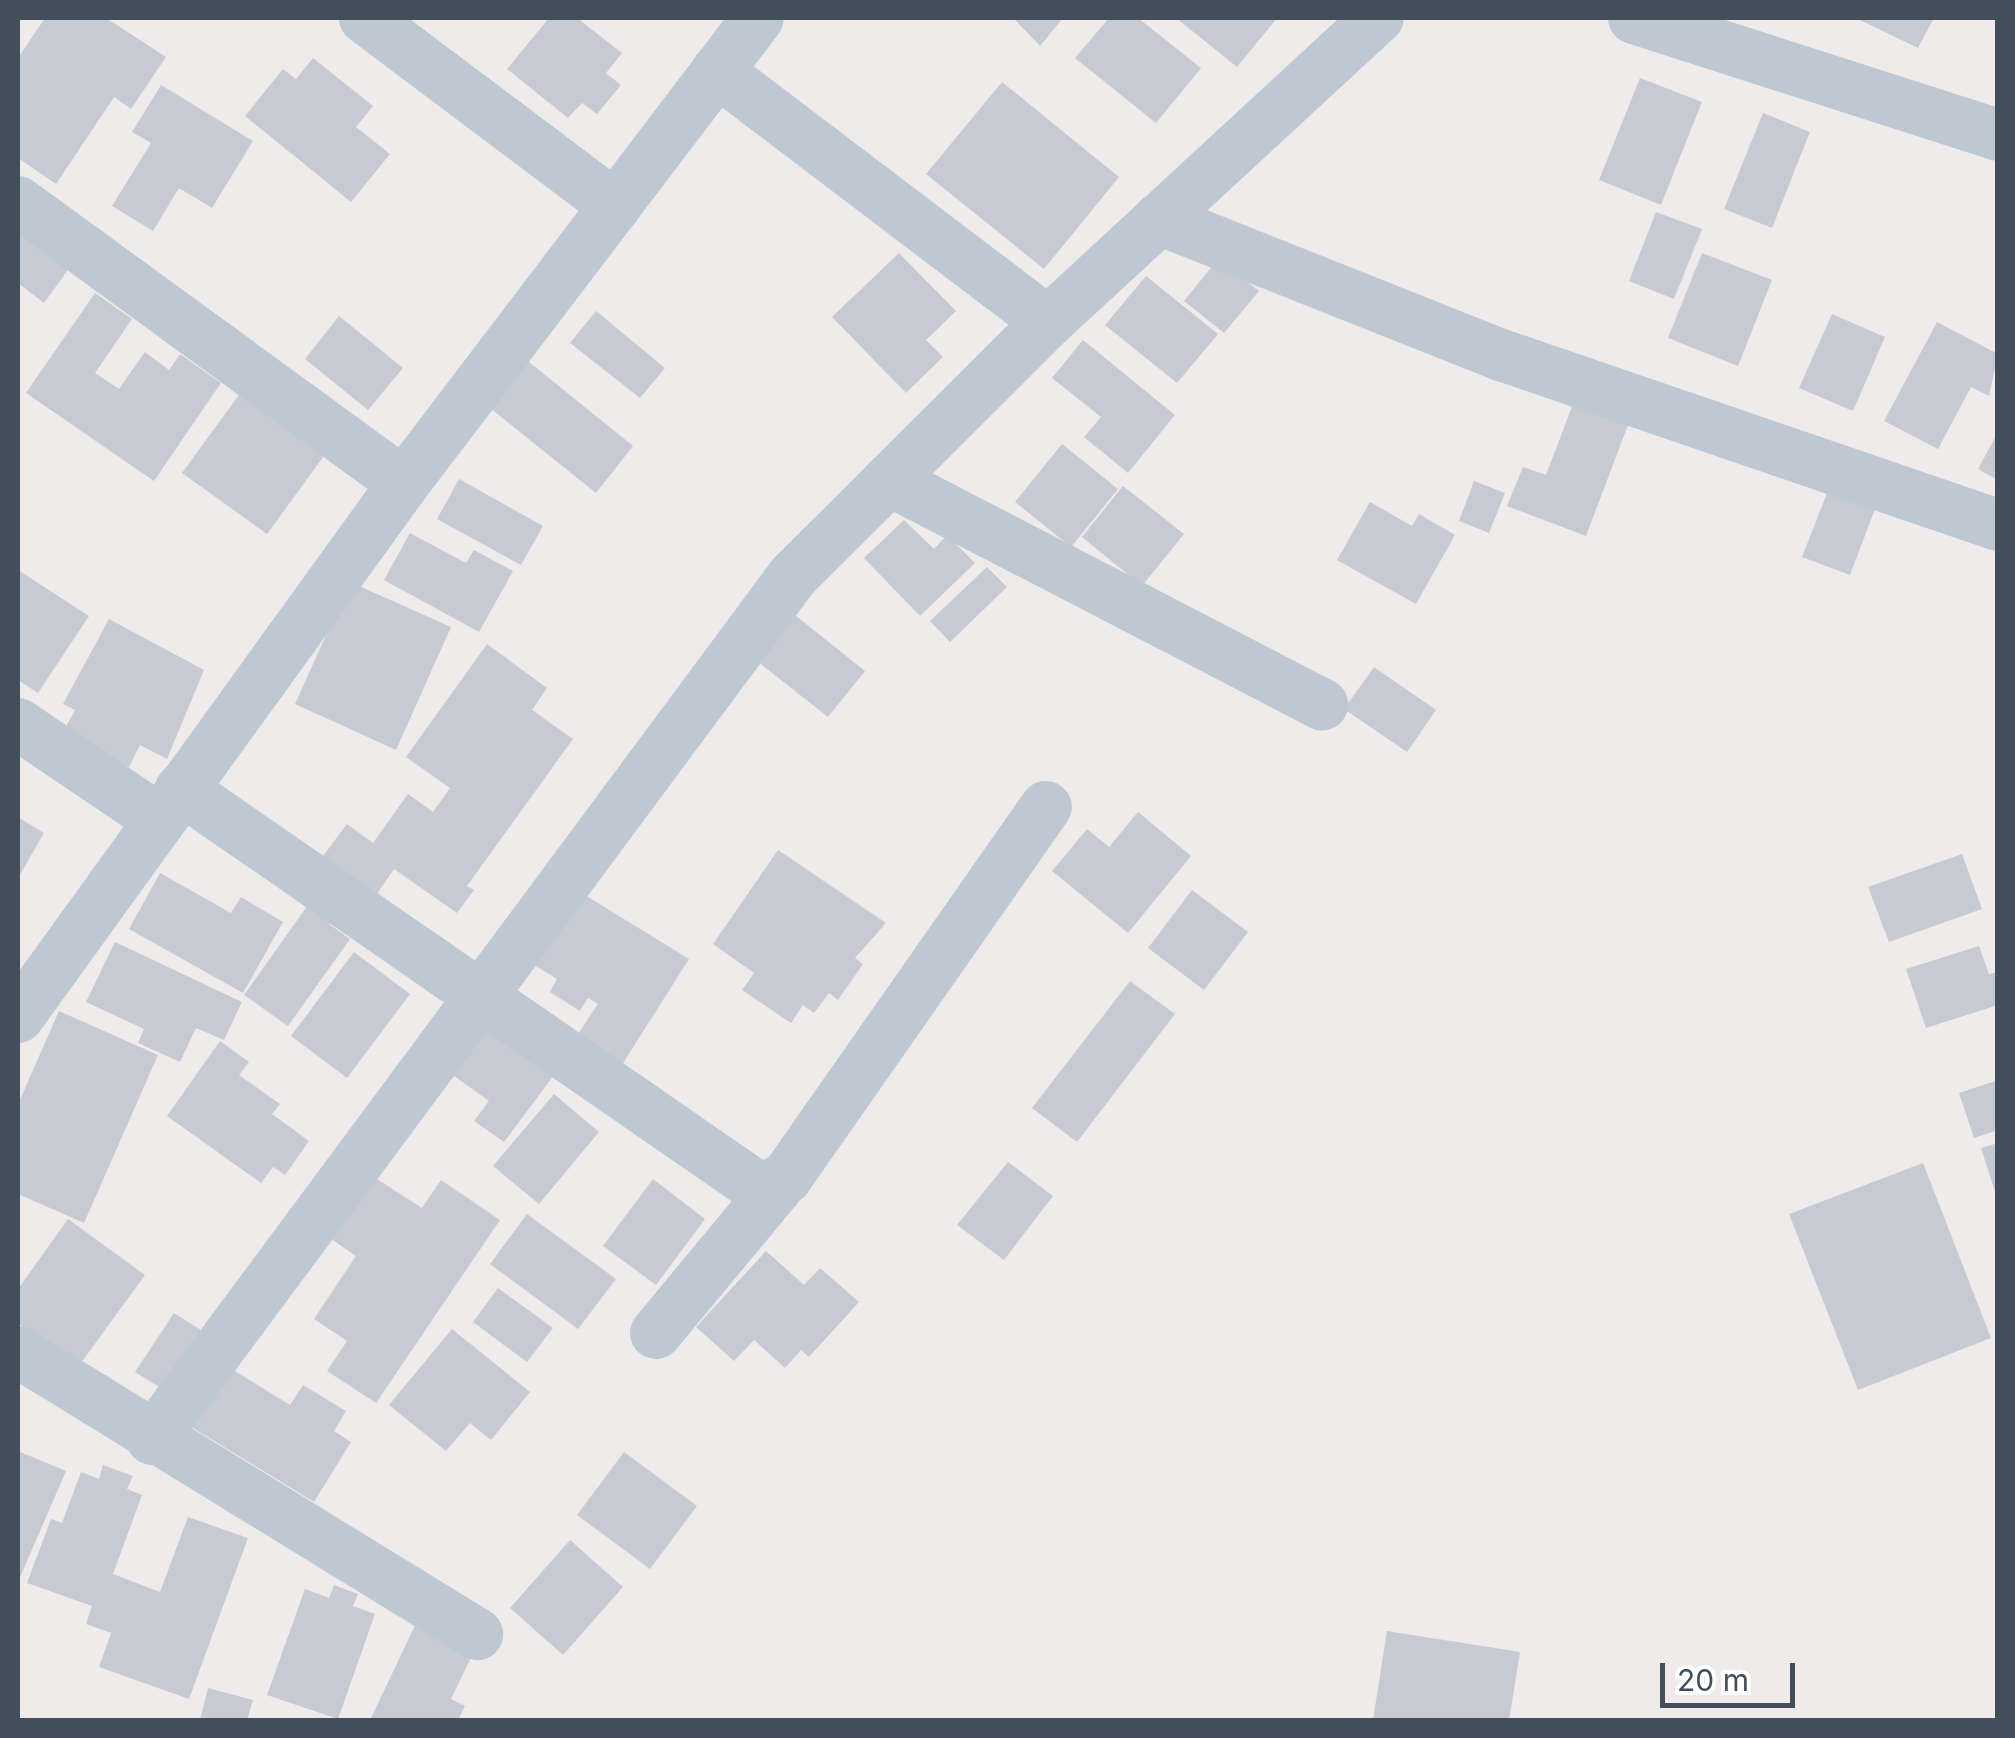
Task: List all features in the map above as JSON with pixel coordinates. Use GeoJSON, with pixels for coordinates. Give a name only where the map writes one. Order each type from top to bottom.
{"type":"FeatureCollection","features":[{"type":"Feature","properties":{"kind":"street"},"geometry":{"type":"LineString","coordinates":[[365,18],[615,206]]}},
{"type":"Feature","properties":{"kind":"street"},"geometry":{"type":"LineString","coordinates":[[18,1017],[404,483],[758,18]]}},
{"type":"Feature","properties":{"kind":"street"},"geometry":{"type":"LineString","coordinates":[[152,1439],[480,990],[773,601],[1048,322],[1378,18]]}},
{"type":"Feature","properties":{"kind":"street"},"geometry":{"type":"LineString","coordinates":[[1634,18],[1998,135]]}},
{"type":"Feature","properties":{"kind":"street"},"geometry":{"type":"LineString","coordinates":[[717,71],[1048,322]]}},
{"type":"Feature","properties":{"kind":"street"},"geometry":{"type":"LineString","coordinates":[[18,202],[404,483]]}},
{"type":"Feature","properties":{"kind":"street"},"geometry":{"type":"LineString","coordinates":[[1158,220],[1504,356],[1998,525]]}},
{"type":"Feature","properties":{"kind":"street"},"geometry":{"type":"LineString","coordinates":[[890,480],[1322,704]]}},
{"type":"Feature","properties":{"kind":"street"},"geometry":{"type":"LineString","coordinates":[[18,724],[170,804],[480,990],[751,1186],[777,1187]]}},
{"type":"Feature","properties":{"kind":"street"},"geometry":{"type":"LineString","coordinates":[[656,1333],[777,1187],[1046,807]]}},
{"type":"Feature","properties":{"kind":"street"},"geometry":{"type":"LineString","coordinates":[[18,1352],[152,1439],[477,1634]]}},
{"type":"Feature","properties":{"kind":"building"},"geometry":{"type":"Polygon","coordinates":[[[45,18],[106,18],[166,57],[131,109],[114,97],[56,184],[18,158],[18,58],[45,18]]]}},
{"type":"Feature","properties":{"kind":"building"},"geometry":{"type":"Polygon","coordinates":[[[549,18],[577,18],[622,53],[606,73],[621,85],[597,114],[582,103],[568,118],[507,69],[549,18]]]}},
{"type":"Feature","properties":{"kind":"building"},"geometry":{"type":"Polygon","coordinates":[[[1013,18],[1063,18],[1040,46],[1013,18]]]}},
{"type":"Feature","properties":{"kind":"building"},"geometry":{"type":"Polygon","coordinates":[[[1109,18],[1138,18],[1201,68],[1156,123],[1075,58],[1109,18]]]}},
{"type":"Feature","properties":{"kind":"building"},"geometry":{"type":"Polygon","coordinates":[[[1176,18],[1277,18],[1237,67],[1176,18]]]}},
{"type":"Feature","properties":{"kind":"building"},"geometry":{"type":"Polygon","coordinates":[[[1856,18],[1934,18],[1918,48],[1856,18]]]}},
{"type":"Feature","properties":{"kind":"building"},"geometry":{"type":"Polygon","coordinates":[[[313,58],[373,106],[356,127],[390,154],[351,202],[245,116],[283,69],[296,79],[313,58]]]}},
{"type":"Feature","properties":{"kind":"building"},"geometry":{"type":"Polygon","coordinates":[[[1640,78],[1702,102],[1661,205],[1599,180],[1640,78]]]}},
{"type":"Feature","properties":{"kind":"building"},"geometry":{"type":"Polygon","coordinates":[[[1002,82],[1119,177],[1044,269],[926,174],[1002,82]]]}},
{"type":"Feature","properties":{"kind":"building"},"geometry":{"type":"Polygon","coordinates":[[[161,85],[253,141],[212,208],[179,188],[153,231],[112,206],[151,143],[132,132],[161,85]]]}},
{"type":"Feature","properties":{"kind":"building"},"geometry":{"type":"Polygon","coordinates":[[[1763,113],[1810,132],[1772,228],[1724,209],[1763,113]]]}},
{"type":"Feature","properties":{"kind":"building"},"geometry":{"type":"Polygon","coordinates":[[[1656,212],[1702,229],[1674,299],[1629,281],[1656,212]]]}},
{"type":"Feature","properties":{"kind":"building"},"geometry":{"type":"Polygon","coordinates":[[[18,213],[78,256],[44,303],[18,283],[18,213]]]}},
{"type":"Feature","properties":{"kind":"building"},"geometry":{"type":"Polygon","coordinates":[[[899,253],[956,311],[926,340],[943,357],[906,393],[832,317],[899,253]]]}},
{"type":"Feature","properties":{"kind":"building"},"geometry":{"type":"Polygon","coordinates":[[[1702,253],[1772,280],[1738,366],[1668,338],[1702,253]]]}},
{"type":"Feature","properties":{"kind":"building"},"geometry":{"type":"Polygon","coordinates":[[[1218,259],[1259,291],[1224,333],[1184,301],[1218,259]]]}},
{"type":"Feature","properties":{"kind":"building"},"geometry":{"type":"Polygon","coordinates":[[[1146,276],[1218,334],[1177,383],[1105,325],[1146,276]]]}},
{"type":"Feature","properties":{"kind":"building"},"geometry":{"type":"Polygon","coordinates":[[[95,293],[132,319],[95,373],[119,389],[145,352],[169,370],[180,354],[221,383],[154,481],[26,393],[95,293]]]}},
{"type":"Feature","properties":{"kind":"building"},"geometry":{"type":"Polygon","coordinates":[[[596,311],[665,368],[640,398],[570,343],[596,311]]]}},
{"type":"Feature","properties":{"kind":"building"},"geometry":{"type":"Polygon","coordinates":[[[1832,314],[1885,337],[1853,411],[1799,388],[1832,314]]]}},
{"type":"Feature","properties":{"kind":"building"},"geometry":{"type":"Polygon","coordinates":[[[339,316],[403,368],[368,410],[305,359],[339,316]]]}},
{"type":"Feature","properties":{"kind":"building"},"geometry":{"type":"Polygon","coordinates":[[[1937,322],[1998,354],[1989,396],[1971,387],[1938,449],[1884,421],[1937,322]]]}},
{"type":"Feature","properties":{"kind":"building"},"geometry":{"type":"Polygon","coordinates":[[[1083,340],[1175,415],[1128,473],[1084,437],[1101,417],[1052,378],[1083,340]]]}},
{"type":"Feature","properties":{"kind":"building"},"geometry":{"type":"Polygon","coordinates":[[[518,353],[633,446],[596,493],[480,400],[518,353]]]}},
{"type":"Feature","properties":{"kind":"building"},"geometry":{"type":"Polygon","coordinates":[[[244,388],[329,449],[267,534],[182,473],[244,388]]]}},
{"type":"Feature","properties":{"kind":"building"},"geometry":{"type":"Polygon","coordinates":[[[1573,404],[1628,425],[1586,536],[1507,506],[1523,467],[1546,475],[1573,404]]]}},
{"type":"Feature","properties":{"kind":"building"},"geometry":{"type":"Polygon","coordinates":[[[1998,432],[1998,480],[1978,469],[1998,432]]]}},
{"type":"Feature","properties":{"kind":"building"},"geometry":{"type":"Polygon","coordinates":[[[1062,444],[1118,489],[1071,547],[1015,502],[1062,444]]]}},
{"type":"Feature","properties":{"kind":"building"},"geometry":{"type":"Polygon","coordinates":[[[459,479],[543,526],[521,565],[437,519],[459,479]]]}},
{"type":"Feature","properties":{"kind":"building"},"geometry":{"type":"Polygon","coordinates":[[[1474,481],[1505,493],[1489,533],[1459,521],[1474,481]]]}},
{"type":"Feature","properties":{"kind":"building"},"geometry":{"type":"Polygon","coordinates":[[[1831,483],[1878,501],[1850,575],[1802,557],[1831,483]]]}},
{"type":"Feature","properties":{"kind":"building"},"geometry":{"type":"Polygon","coordinates":[[[1123,486],[1184,534],[1142,586],[1082,537],[1123,486]]]}},
{"type":"Feature","properties":{"kind":"building"},"geometry":{"type":"Polygon","coordinates":[[[1370,502],[1412,526],[1419,514],[1455,535],[1416,604],[1337,560],[1370,502]]]}},
{"type":"Feature","properties":{"kind":"building"},"geometry":{"type":"Polygon","coordinates":[[[904,520],[934,549],[947,535],[975,563],[920,616],[864,558],[904,520]]]}},
{"type":"Feature","properties":{"kind":"building"},"geometry":{"type":"Polygon","coordinates":[[[410,533],[466,563],[474,550],[513,571],[479,632],[384,580],[410,533]]]}},
{"type":"Feature","properties":{"kind":"building"},"geometry":{"type":"Polygon","coordinates":[[[987,567],[1007,587],[950,642],[930,621],[987,567]]]}},
{"type":"Feature","properties":{"kind":"building"},"geometry":{"type":"Polygon","coordinates":[[[18,570],[89,616],[38,693],[18,680],[18,570]]]}},
{"type":"Feature","properties":{"kind":"building"},"geometry":{"type":"Polygon","coordinates":[[[350,582],[451,627],[396,750],[295,704],[350,582]]]}},
{"type":"Feature","properties":{"kind":"building"},"geometry":{"type":"Polygon","coordinates":[[[790,611],[865,671],[828,717],[752,657],[790,611]]]}},
{"type":"Feature","properties":{"kind":"building"},"geometry":{"type":"Polygon","coordinates":[[[109,619],[204,670],[167,759],[140,745],[129,767],[63,732],[75,710],[63,704],[109,619]]]}},
{"type":"Feature","properties":{"kind":"building"},"geometry":{"type":"Polygon","coordinates":[[[487,644],[547,688],[532,710],[573,739],[467,886],[474,890],[457,913],[394,869],[374,898],[320,860],[347,824],[373,843],[408,794],[433,812],[450,788],[406,757],[487,644]]]}},
{"type":"Feature","properties":{"kind":"building"},"geometry":{"type":"Polygon","coordinates":[[[1374,667],[1436,710],[1407,752],[1344,709],[1374,667]]]}},
{"type":"Feature","properties":{"kind":"building"},"geometry":{"type":"Polygon","coordinates":[[[1138,812],[1191,856],[1128,933],[1052,871],[1087,829],[1109,847],[1138,812]]]}},
{"type":"Feature","properties":{"kind":"building"},"geometry":{"type":"Polygon","coordinates":[[[18,817],[44,833],[18,878],[18,817]]]}},
{"type":"Feature","properties":{"kind":"building"},"geometry":{"type":"Polygon","coordinates":[[[778,850],[886,923],[855,958],[863,964],[838,1000],[829,993],[814,1013],[803,1005],[791,1023],[742,990],[754,973],[713,944],[778,850]]]}},
{"type":"Feature","properties":{"kind":"building"},"geometry":{"type":"Polygon","coordinates":[[[1962,854],[1982,909],[1889,942],[1868,887],[1962,854]]]}},
{"type":"Feature","properties":{"kind":"building"},"geometry":{"type":"Polygon","coordinates":[[[160,873],[231,913],[241,897],[283,922],[243,993],[129,929],[160,873]]]}},
{"type":"Feature","properties":{"kind":"building"},"geometry":{"type":"Polygon","coordinates":[[[1192,890],[1248,932],[1204,990],[1148,948],[1192,890]]]}},
{"type":"Feature","properties":{"kind":"building"},"geometry":{"type":"Polygon","coordinates":[[[580,892],[689,959],[620,1068],[574,1040],[598,1004],[588,998],[580,1011],[550,992],[557,979],[534,965],[580,892]]]}},
{"type":"Feature","properties":{"kind":"building"},"geometry":{"type":"Polygon","coordinates":[[[313,898],[336,914],[329,924],[350,939],[288,1026],[244,995],[313,898]]]}},
{"type":"Feature","properties":{"kind":"building"},"geometry":{"type":"Polygon","coordinates":[[[115,942],[242,1002],[224,1040],[196,1028],[180,1062],[138,1043],[144,1029],[86,1002],[115,942]]]}},
{"type":"Feature","properties":{"kind":"building"},"geometry":{"type":"Polygon","coordinates":[[[1979,946],[1989,974],[1998,972],[1998,1005],[1926,1028],[1906,969],[1979,946]]]}},
{"type":"Feature","properties":{"kind":"building"},"geometry":{"type":"Polygon","coordinates":[[[354,952],[410,994],[347,1078],[291,1036],[354,952]]]}},
{"type":"Feature","properties":{"kind":"building"},"geometry":{"type":"Polygon","coordinates":[[[1130,981],[1175,1014],[1077,1142],[1032,1108],[1130,981]]]}},
{"type":"Feature","properties":{"kind":"building"},"geometry":{"type":"Polygon","coordinates":[[[59,1011],[158,1055],[84,1223],[18,1194],[18,1104],[59,1011]]]}},
{"type":"Feature","properties":{"kind":"building"},"geometry":{"type":"Polygon","coordinates":[[[469,1012],[554,1075],[504,1142],[474,1121],[489,1101],[433,1061],[469,1012]]]}},
{"type":"Feature","properties":{"kind":"building"},"geometry":{"type":"Polygon","coordinates":[[[220,1041],[249,1062],[239,1075],[280,1104],[272,1114],[309,1141],[285,1175],[273,1167],[261,1183],[167,1116],[220,1041]]]}},
{"type":"Feature","properties":{"kind":"building"},"geometry":{"type":"Polygon","coordinates":[[[1998,1080],[1998,1130],[1974,1138],[1959,1093],[1998,1080]]]}},
{"type":"Feature","properties":{"kind":"building"},"geometry":{"type":"Polygon","coordinates":[[[554,1094],[599,1132],[539,1204],[493,1166],[554,1094]]]}},
{"type":"Feature","properties":{"kind":"building"},"geometry":{"type":"Polygon","coordinates":[[[1998,1143],[1998,1198],[1997,1198],[1981,1148],[1998,1143]]]}},
{"type":"Feature","properties":{"kind":"building"},"geometry":{"type":"Polygon","coordinates":[[[1008,1162],[1053,1196],[1004,1260],[957,1225],[1008,1162]]]}},
{"type":"Feature","properties":{"kind":"building"},"geometry":{"type":"Polygon","coordinates":[[[1923,1163],[1991,1338],[1858,1390],[1789,1214],[1923,1163]]]}},
{"type":"Feature","properties":{"kind":"building"},"geometry":{"type":"Polygon","coordinates":[[[363,1170],[422,1208],[441,1180],[500,1220],[376,1403],[327,1371],[347,1341],[314,1319],[356,1256],[321,1232],[363,1170]]]}},
{"type":"Feature","properties":{"kind":"building"},"geometry":{"type":"Polygon","coordinates":[[[653,1179],[705,1219],[656,1285],[603,1246],[653,1179]]]}},
{"type":"Feature","properties":{"kind":"building"},"geometry":{"type":"Polygon","coordinates":[[[527,1214],[616,1279],[578,1329],[490,1264],[527,1214]]]}},
{"type":"Feature","properties":{"kind":"building"},"geometry":{"type":"Polygon","coordinates":[[[68,1219],[145,1275],[78,1367],[18,1323],[18,1289],[68,1219]]]}},
{"type":"Feature","properties":{"kind":"building"},"geometry":{"type":"Polygon","coordinates":[[[766,1251],[804,1285],[820,1268],[859,1302],[809,1357],[801,1350],[785,1368],[754,1340],[734,1361],[696,1327],[766,1251]]]}},
{"type":"Feature","properties":{"kind":"building"},"geometry":{"type":"Polygon","coordinates":[[[498,1288],[553,1328],[527,1362],[473,1322],[498,1288]]]}},
{"type":"Feature","properties":{"kind":"building"},"geometry":{"type":"Polygon","coordinates":[[[174,1313],[201,1330],[162,1389],[135,1372],[174,1313]]]}},
{"type":"Feature","properties":{"kind":"building"},"geometry":{"type":"Polygon","coordinates":[[[452,1329],[530,1392],[491,1440],[470,1423],[446,1451],[389,1405],[452,1329]]]}},
{"type":"Feature","properties":{"kind":"building"},"geometry":{"type":"Polygon","coordinates":[[[225,1365],[290,1405],[303,1385],[346,1411],[334,1431],[351,1442],[314,1502],[188,1425],[225,1365]]]}},
{"type":"Feature","properties":{"kind":"building"},"geometry":{"type":"Polygon","coordinates":[[[18,1451],[66,1471],[18,1582],[18,1451]]]}},
{"type":"Feature","properties":{"kind":"building"},"geometry":{"type":"Polygon","coordinates":[[[624,1452],[697,1506],[650,1569],[577,1515],[624,1452]]]}},
{"type":"Feature","properties":{"kind":"building"},"geometry":{"type":"Polygon","coordinates":[[[103,1465],[133,1476],[127,1489],[142,1495],[113,1574],[160,1592],[188,1517],[248,1538],[189,1699],[99,1667],[111,1633],[86,1624],[92,1606],[27,1583],[51,1519],[62,1523],[81,1472],[99,1479],[103,1465]]]}},
{"type":"Feature","properties":{"kind":"building"},"geometry":{"type":"Polygon","coordinates":[[[570,1540],[623,1587],[563,1655],[510,1608],[570,1540]]]}},
{"type":"Feature","properties":{"kind":"building"},"geometry":{"type":"Polygon","coordinates":[[[334,1585],[358,1594],[353,1606],[375,1614],[338,1719],[267,1695],[305,1589],[329,1598],[334,1585]]]}},
{"type":"Feature","properties":{"kind":"building"},"geometry":{"type":"Polygon","coordinates":[[[421,1613],[479,1641],[451,1699],[465,1706],[458,1720],[370,1720],[421,1613]]]}},
{"type":"Feature","properties":{"kind":"building"},"geometry":{"type":"Polygon","coordinates":[[[1387,1631],[1520,1652],[1509,1720],[1373,1720],[1387,1631]]]}},
{"type":"Feature","properties":{"kind":"building"},"geometry":{"type":"Polygon","coordinates":[[[208,1688],[253,1700],[247,1720],[200,1720],[208,1688]]]}}]}
